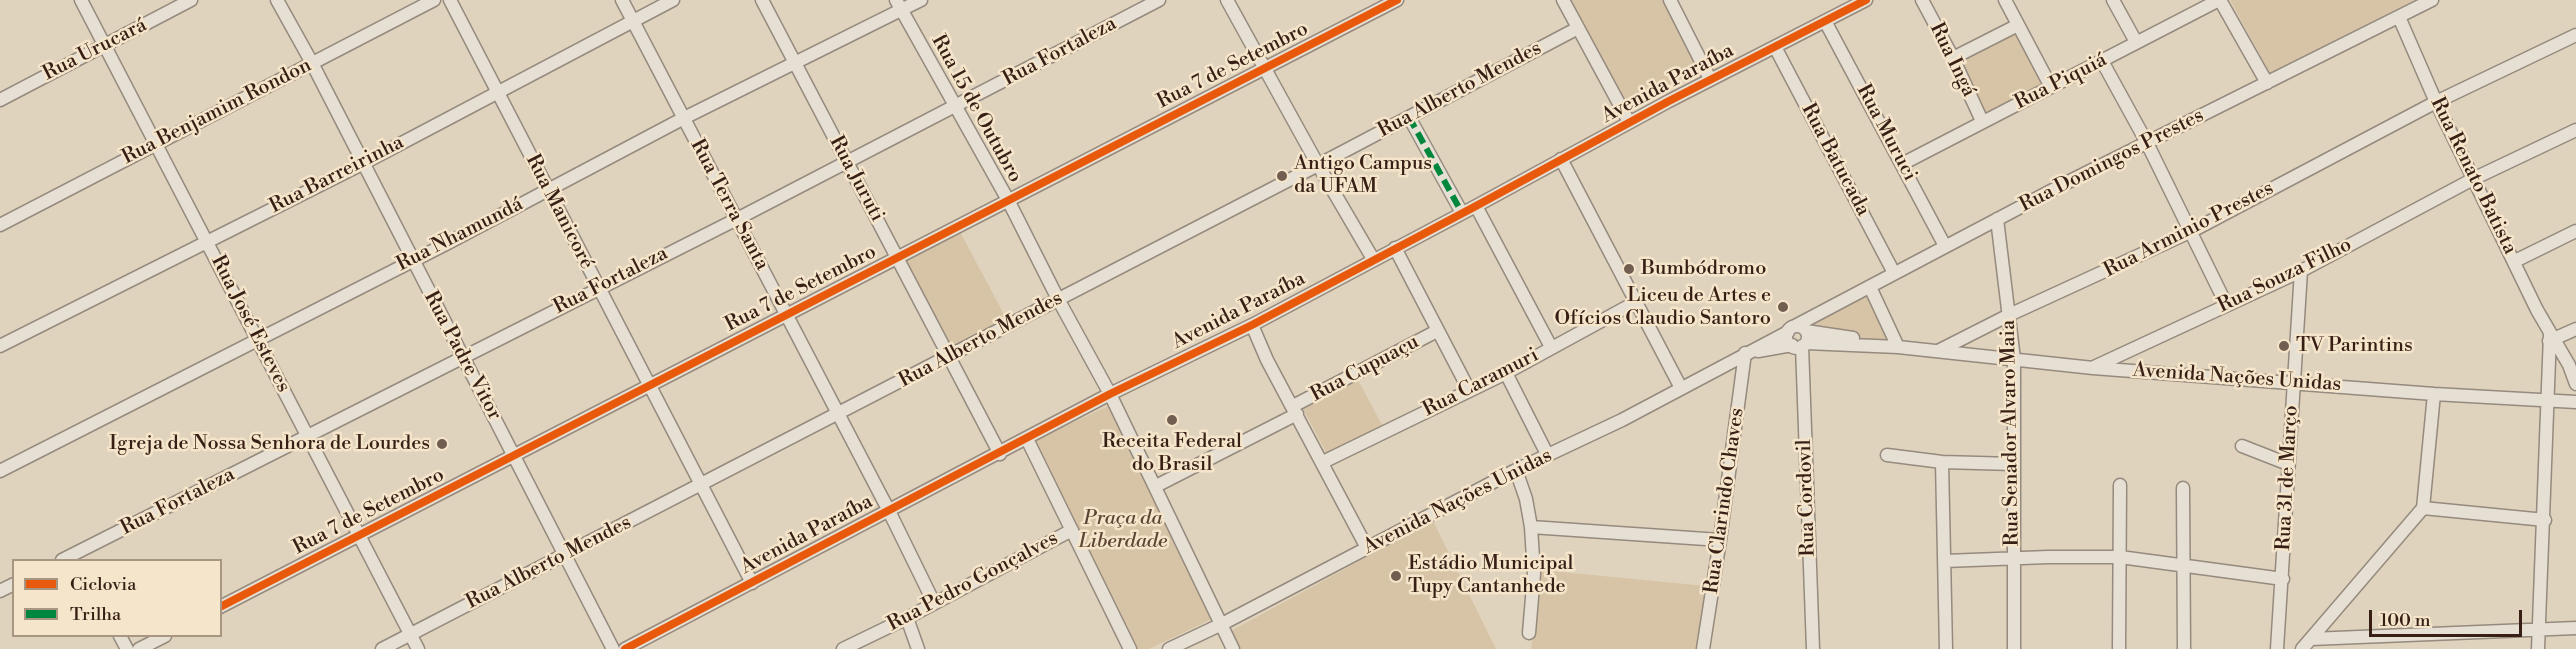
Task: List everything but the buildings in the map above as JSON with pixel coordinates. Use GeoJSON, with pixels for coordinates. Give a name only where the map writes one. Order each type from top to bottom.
{"type":"FeatureCollection","features":[{"type":"Feature","properties":{"kind":"street","name":"Rua José Esteves"},"geometry":{"type":"LineString","coordinates":[[81,0],[418,649]]}},
{"type":"Feature","properties":{"kind":"street","name":"Rua Urucará"},"geometry":{"type":"LineString","coordinates":[[0,100],[191,0]]}},
{"type":"Feature","properties":{"kind":"street","name":"Rua Padre Vitor"},"geometry":{"type":"LineString","coordinates":[[277,0],[312,63],[613,649]]}},
{"type":"Feature","properties":{"kind":"street","name":"Rua Benjamim Rondon"},"geometry":{"type":"LineString","coordinates":[[0,225],[434,0]]}},
{"type":"Feature","properties":{"kind":"street","name":"Rua Manicoré"},"geometry":{"type":"LineString","coordinates":[[450,0],[752,583]]}},
{"type":"Feature","properties":{"kind":"street","name":"Rua Terra Santa"},"geometry":{"type":"LineString","coordinates":[[622,0],[889,511],[933,603]]}},
{"type":"Feature","properties":{"kind":"street","name":"Rua Barreirinha"},"geometry":{"type":"LineString","coordinates":[[0,346],[112,292],[207,240],[362,164],[673,0]]}},
{"type":"Feature","properties":{"kind":"street","name":"Rua Juruti"},"geometry":{"type":"LineString","coordinates":[[762,0],[1000,454]]}},
{"type":"Feature","properties":{"kind":"street","name":"Rua Nhamundá"},"geometry":{"type":"LineString","coordinates":[[0,471],[684,118],[795,64],[899,5],[921,0]]}},
{"type":"Feature","properties":{"kind":"street","name":"Rua Fortaleza"},"geometry":{"type":"LineString","coordinates":[[80,557],[309,436],[737,219],[1159,0]]}},
{"type":"Feature","properties":{"kind":"street"},"geometry":{"type":"LineString","coordinates":[[1227,0],[1373,259]]}},
{"type":"Feature","properties":{"kind":"street","name":"Rua 7 de Setembro"},"geometry":{"type":"LineString","coordinates":[[222,606],[1396,0]]}},
{"type":"Feature","properties":{"kind":"street"},"geometry":{"type":"LineString","coordinates":[[1563,0],[1629,122]]}},
{"type":"Feature","properties":{"kind":"street"},"geometry":{"type":"LineString","coordinates":[[1670,0],[1710,80]]}},
{"type":"Feature","properties":{"kind":"street","name":"Avenida Paraíba"},"geometry":{"type":"LineString","coordinates":[[626,649],[1000,454],[1110,394],[1252,325],[1629,122],[1866,0]]}},
{"type":"Feature","properties":{"kind":"street","name":"Rua Ingá"},"geometry":{"type":"LineString","coordinates":[[1922,0],[1953,58],[1982,121]]}},
{"type":"Feature","properties":{"kind":"street"},"geometry":{"type":"LineString","coordinates":[[2005,0],[2050,87]]}},
{"type":"Feature","properties":{"kind":"street"},"geometry":{"type":"LineString","coordinates":[[2113,0],[2136,42]]}},
{"type":"Feature","properties":{"kind":"street"},"geometry":{"type":"LineString","coordinates":[[2220,0],[2267,83]]}},
{"type":"Feature","properties":{"kind":"street","name":"Rua Piquiá"},"geometry":{"type":"LineString","coordinates":[[1902,164],[2220,0]]}},
{"type":"Feature","properties":{"kind":"street","name":"Rua Domingos Prestes"},"geometry":{"type":"LineString","coordinates":[[1745,353],[1798,337],[1894,273],[2432,0]]}},
{"type":"Feature","properties":{"kind":"street","name":"Rua 15 de Outubro"},"geometry":{"type":"LineString","coordinates":[[899,5],[1008,200],[1058,299],[1110,394],[1233,649]]}},
{"type":"Feature","properties":{"kind":"street","name":"Rua Renato Batista"},"geometry":{"type":"LineString","coordinates":[[2399,17],[2436,102],[2551,338],[2572,364],[2576,384]]}},
{"type":"Feature","properties":{"kind":"street","name":"Rua Muruci"},"geometry":{"type":"LineString","coordinates":[[1825,21],[1945,246]]}},
{"type":"Feature","properties":{"kind":"street"},"geometry":{"type":"LineString","coordinates":[[1953,58],[2018,25]]}},
{"type":"Feature","properties":{"kind":"street","name":"Rua Alberto Mendes"},"geometry":{"type":"LineString","coordinates":[[382,649],[1578,28]]}},
{"type":"Feature","properties":{"kind":"street","name":"Rua Arminio Prestes"},"geometry":{"type":"LineString","coordinates":[[1939,351],[2009,315],[2192,231],[2436,102],[2576,36]]}},
{"type":"Feature","properties":{"kind":"street","name":"Rua Batucada"},"geometry":{"type":"LineString","coordinates":[[1775,46],[1894,273]]}},
{"type":"Feature","properties":{"kind":"street"},"geometry":{"type":"LineString","coordinates":[[2102,61],[2192,231],[2226,304]]}},
{"type":"Feature","properties":{"kind":"street"},"geometry":{"type":"LineString","coordinates":[[1409,117],[1462,213]]}},
{"type":"Feature","properties":{"kind":"street","name":"Rua Souza Filho"},"geometry":{"type":"LineString","coordinates":[[2093,368],[2301,271],[2475,178],[2576,130]]}},
{"type":"Feature","properties":{"kind":"street"},"geometry":{"type":"LineString","coordinates":[[1561,159],[1681,388]]}},
{"type":"Feature","properties":{"kind":"street"},"geometry":{"type":"LineString","coordinates":[[1476,206],[1551,347]]}},
{"type":"Feature","properties":{"kind":"street","name":"Rua Senador Alvaro Maia"},"geometry":{"type":"LineString","coordinates":[[1997,219],[2014,359],[2014,649]]}},
{"type":"Feature","properties":{"kind":"street"},"geometry":{"type":"LineString","coordinates":[[2515,261],[2576,231]]}},
{"type":"Feature","properties":{"kind":"street"},"geometry":{"type":"LineString","coordinates":[[1395,248],[1469,390]]}},
{"type":"Feature","properties":{"kind":"street","name":"Rua 31 de Março"},"geometry":{"type":"LineString","coordinates":[[2277,649],[2301,271]]}},
{"type":"Feature","properties":{"kind":"street"},"geometry":{"type":"LineString","coordinates":[[1870,287],[1898,347]]}},
{"type":"Feature","properties":{"kind":"street","name":"Rua Caramuri"},"geometry":{"type":"LineString","coordinates":[[1323,462],[1506,373],[1636,302]]}},
{"type":"Feature","properties":{"kind":"street"},"geometry":{"type":"LineString","coordinates":[[1252,325],[1268,360],[1367,548]]}},
{"type":"Feature","properties":{"kind":"street"},"geometry":{"type":"LineString","coordinates":[[2551,338],[2576,329]]}},
{"type":"Feature","properties":{"kind":"street","name":"Rua Cupuaçu"},"geometry":{"type":"LineString","coordinates":[[1295,410],[1437,332]]}},
{"type":"Feature","properties":{"kind":"street","name":"Avenida Nações Unidas"},"geometry":{"type":"LineString","coordinates":[[1798,337],[2093,368],[2293,381],[2434,394],[2576,402]]}},
{"type":"Feature","properties":{"kind":"street","name":"Rua Cordovil"},"geometry":{"type":"LineString","coordinates":[[1798,337],[1813,649]]}},
{"type":"Feature","properties":{"kind":"street","name":"Rua Renato Batista"},"geometry":{"type":"LineString","coordinates":[[2538,649],[2551,338]]}},
{"type":"Feature","properties":{"kind":"street","name":"Avenida Nações Unidas"},"geometry":{"type":"LineString","coordinates":[[1169,649],[1222,624],[1745,353]]}},
{"type":"Feature","properties":{"kind":"street","name":"Rua Clarindo Chaves"},"geometry":{"type":"LineString","coordinates":[[1703,649],[1745,353]]}},
{"type":"Feature","properties":{"kind":"street"},"geometry":{"type":"LineString","coordinates":[[1506,373],[1548,456]]}},
{"type":"Feature","properties":{"kind":"street"},"geometry":{"type":"LineString","coordinates":[[2302,649],[2423,508],[2434,394]]}},
{"type":"Feature","properties":{"kind":"street"},"geometry":{"type":"LineString","coordinates":[[1156,486],[1295,410]]}},
{"type":"Feature","properties":{"kind":"street"},"geometry":{"type":"LineString","coordinates":[[1027,439],[1130,649]]}},
{"type":"Feature","properties":{"kind":"street"},"geometry":{"type":"LineString","coordinates":[[2242,446],[2288,464]]}},
{"type":"Feature","properties":{"kind":"street"},"geometry":{"type":"LineString","coordinates":[[1887,455],[1942,462],[2013,464]]}},
{"type":"Feature","properties":{"kind":"street"},"geometry":{"type":"LineString","coordinates":[[1942,462],[1946,649]]}},
{"type":"Feature","properties":{"kind":"street"},"geometry":{"type":"LineString","coordinates":[[1516,470],[1527,499],[1531,527],[1534,574],[1529,633]]}},
{"type":"Feature","properties":{"kind":"street"},"geometry":{"type":"LineString","coordinates":[[2119,649],[2120,485]]}},
{"type":"Feature","properties":{"kind":"street"},"geometry":{"type":"LineString","coordinates":[[2183,488],[2184,649]]}},
{"type":"Feature","properties":{"kind":"street"},"geometry":{"type":"LineString","coordinates":[[2423,508],[2545,520]]}},
{"type":"Feature","properties":{"kind":"street"},"geometry":{"type":"LineString","coordinates":[[1531,527],[1720,540]]}},
{"type":"Feature","properties":{"kind":"street","name":"Rua Pedro Gonçalves"},"geometry":{"type":"LineString","coordinates":[[843,649],[907,618],[1072,530]]}},
{"type":"Feature","properties":{"kind":"street"},"geometry":{"type":"LineString","coordinates":[[1945,561],[2120,557],[2283,579]]}},
{"type":"Feature","properties":{"kind":"street"},"geometry":{"type":"LineString","coordinates":[[907,618],[918,649]]}},
{"type":"Feature","properties":{"kind":"street"},"geometry":{"type":"LineString","coordinates":[[2311,639],[2576,628]]}},
{"type":"Feature","properties":{"kind":"street"},"geometry":{"type":"LineString","coordinates":[[139,649],[163,637]]}},
{"type":"Feature","properties":{"kind":"green space"},"geometry":{"type":"Polygon","coordinates":[[[1569,0],[1664,0],[1696,67],[1693,72],[1637,100],[1623,99],[1569,0]]]}},
{"type":"Feature","properties":{"kind":"green space"},"geometry":{"type":"Polygon","coordinates":[[[2230,0],[2415,0],[2270,73],[2230,0]]]}},
{"type":"Feature","properties":{"kind":"green space"},"geometry":{"type":"Polygon","coordinates":[[[2017,28],[2046,86],[1985,116],[1958,60],[2017,28]]]}},
{"type":"Feature","properties":{"kind":"green space"},"geometry":{"type":"Polygon","coordinates":[[[959,230],[1007,320],[950,350],[902,259],[959,230]]]}},
{"type":"Feature","properties":{"kind":"green space"},"geometry":{"type":"Polygon","coordinates":[[[1868,290],[1892,342],[1815,331],[1811,328],[1810,324],[1868,290]]]}},
{"type":"Feature","properties":{"kind":"green space"},"geometry":{"type":"Polygon","coordinates":[[[1358,380],[1382,425],[1327,454],[1303,409],[1358,380]]]}},
{"type":"Feature","properties":{"kind":"green space","name":"Praça da Liberdade"},"geometry":{"type":"Polygon","coordinates":[[[1108,406],[1212,619],[1149,649],[1135,649],[1034,441],[1108,406]]]}},
{"type":"Feature","properties":{"kind":"green space","name":"Estádio Municipal Tupy Cantanhede"},"geometry":{"type":"Polygon","coordinates":[[[1433,521],[1496,649],[1239,649],[1231,631],[1433,521]]]}},
{"type":"Feature","properties":{"kind":"green space"},"geometry":{"type":"Polygon","coordinates":[[[1541,570],[1706,586],[1696,649],[1531,649],[1541,570]]]}},
{"type":"Feature","properties":{"kind":"marked path"},"geometry":{"type":"LineString","coordinates":[[1409,117],[1462,213]]}},
{"type":"Feature","properties":{"kind":"cycle path"},"geometry":{"type":"LineString","coordinates":[[222,606],[1397,0]]}},
{"type":"Feature","properties":{"kind":"cycle path"},"geometry":{"type":"LineString","coordinates":[[625,649],[1110,394],[1252,325],[1669,101],[1866,0]]}},
{"type":"Feature","properties":{"kind":"place","name":"Antigo Campus da UFAM"},"geometry":{"type":"Point","coordinates":[1282,176]}},
{"type":"Feature","properties":{"kind":"place","name":"Bumbódromo"},"geometry":{"type":"Point","coordinates":[1629,269]}},
{"type":"Feature","properties":{"kind":"place","name":"Liceu de Artes e Ofícios Claudio Santoro"},"geometry":{"type":"Point","coordinates":[1783,307]}},
{"type":"Feature","properties":{"kind":"place","name":"TV Parintins"},"geometry":{"type":"Point","coordinates":[2284,346]}},
{"type":"Feature","properties":{"kind":"place","name":"Receita Federal do Brasil"},"geometry":{"type":"Point","coordinates":[1172,420]}},
{"type":"Feature","properties":{"kind":"place","name":"Igreja de Nossa Senhora de Lourdes"},"geometry":{"type":"Point","coordinates":[442,444]}},
{"type":"Feature","properties":{"kind":"place","name":"Estádio Municipal Tupy Cantanhede"},"geometry":{"type":"Point","coordinates":[1396,576]}}]}
